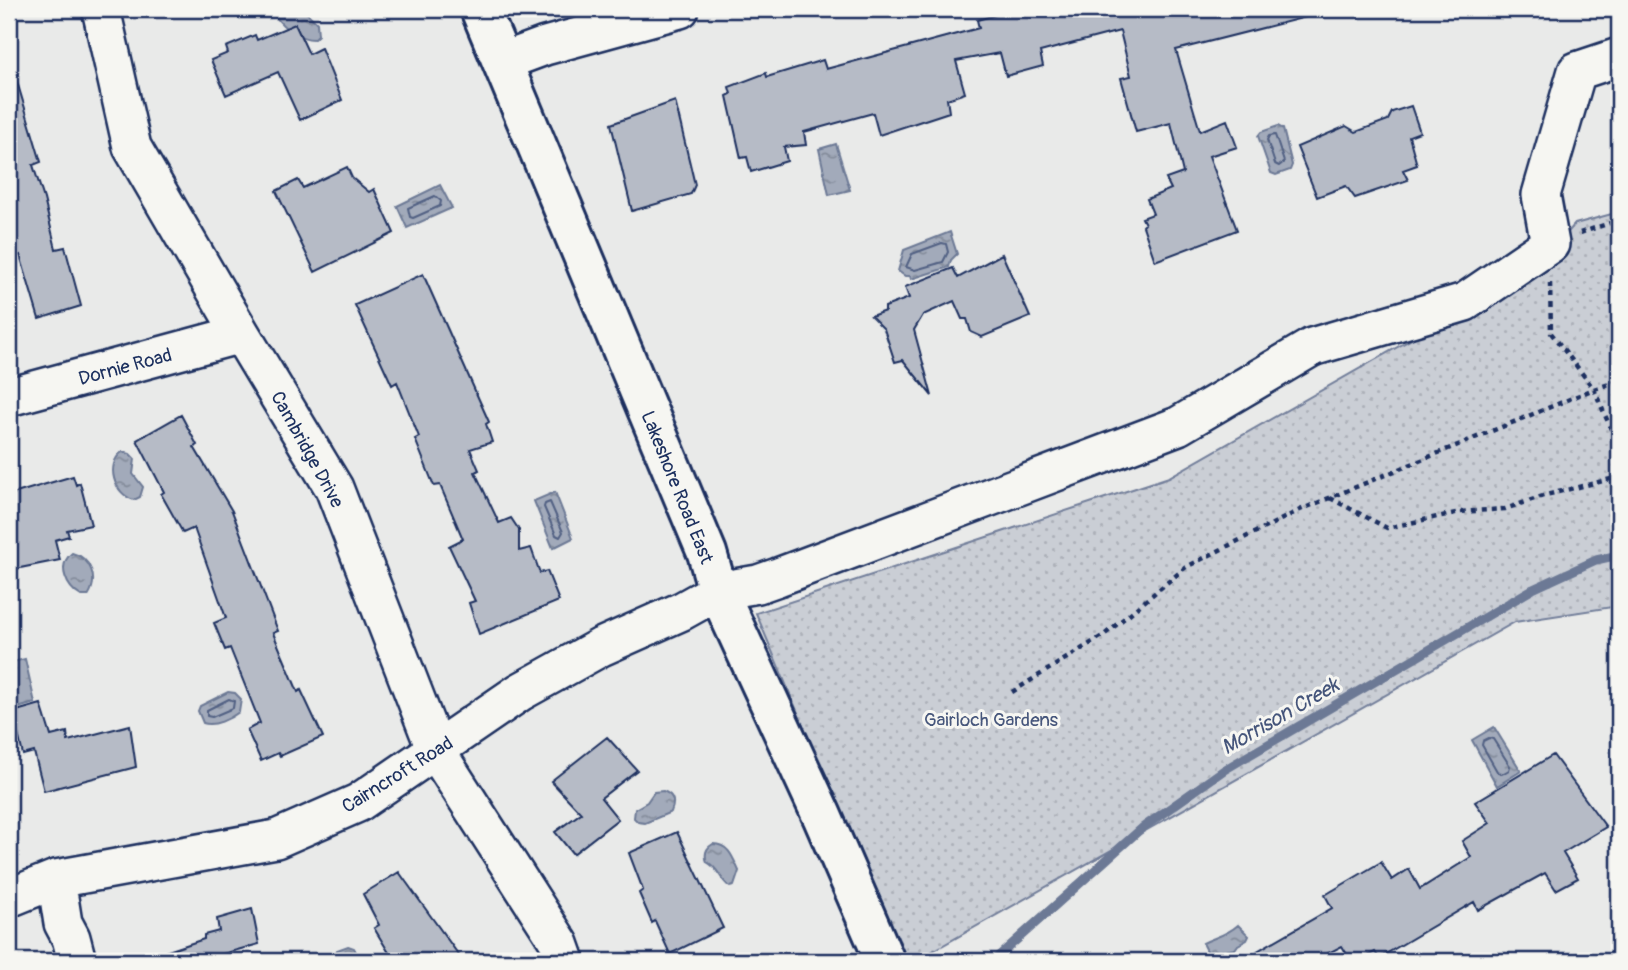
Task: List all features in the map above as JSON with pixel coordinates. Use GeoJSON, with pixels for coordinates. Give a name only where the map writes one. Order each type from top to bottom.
{"type":"FeatureCollection","features":[{"type":"Feature","properties":{"kind":"main road","name":"Lakeshore Road East"},"geometry":{"type":"LineString","coordinates":[[480,9],[707,553],[718,591],[822,816],[885,961]]}},
{"type":"Feature","properties":{"kind":"street","name":"Cambridge Drive"},"geometry":{"type":"LineString","coordinates":[[101,9],[132,147],[334,488],[436,751],[560,944],[566,961]]}},
{"type":"Feature","properties":{"kind":"street"},"geometry":{"type":"LineString","coordinates":[[502,62],[545,46],[680,9]]}},
{"type":"Feature","properties":{"kind":"street"},"geometry":{"type":"LineString","coordinates":[[1550,244],[1541,195],[1577,71],[1619,57]]}},
{"type":"Feature","properties":{"kind":"street","name":"Cairncroft Road"},"geometry":{"type":"LineString","coordinates":[[9,898],[56,879],[276,839],[358,803],[520,692],[601,647],[682,611],[718,591],[758,584],[778,577],[1178,426],[1312,347],[1465,302],[1550,244]]}},
{"type":"Feature","properties":{"kind":"street","name":"Dornie Road"},"geometry":{"type":"LineString","coordinates":[[9,397],[241,334]]}},
{"type":"Feature","properties":{"kind":"street"},"geometry":{"type":"LineString","coordinates":[[56,879],[63,923],[77,961]]}},
{"type":"Feature","properties":{"kind":"path"},"geometry":{"type":"LineString","coordinates":[[1619,220],[1550,244],[1551,333],[1594,389],[1619,448]]}},
{"type":"Feature","properties":{"kind":"path"},"geometry":{"type":"LineString","coordinates":[[1012,692],[1104,635],[1186,567],[1300,510],[1594,389],[1619,382]]}},
{"type":"Feature","properties":{"kind":"path"},"geometry":{"type":"LineString","coordinates":[[1330,498],[1387,528],[1460,512],[1505,509],[1546,495],[1619,477]]}},
{"type":"Feature","properties":{"kind":"green space","name":"Gairloch Gardens"},"geometry":{"type":"Polygon","coordinates":[[[1619,212],[1619,606],[1515,622],[915,961],[902,961],[756,613],[1169,477],[1538,267],[1575,224],[1619,212]]]}},
{"type":"Feature","properties":{"kind":"water"},"geometry":{"type":"Polygon","coordinates":[[[278,9],[303,9],[317,23],[318,35],[309,39],[293,32],[276,17],[278,9]]]}},
{"type":"Feature","properties":{"kind":"water"},"geometry":{"type":"Polygon","coordinates":[[[1278,126],[1283,129],[1292,165],[1290,170],[1276,175],[1271,173],[1258,136],[1261,132],[1278,126]]]}},
{"type":"Feature","properties":{"kind":"water"},"geometry":{"type":"Polygon","coordinates":[[[836,144],[850,190],[829,195],[819,149],[836,144]]]}},
{"type":"Feature","properties":{"kind":"water"},"geometry":{"type":"Polygon","coordinates":[[[440,185],[452,208],[407,228],[397,206],[440,185]]]}},
{"type":"Feature","properties":{"kind":"water"},"geometry":{"type":"Polygon","coordinates":[[[950,232],[957,254],[949,267],[911,279],[898,271],[904,250],[950,232]]]}},
{"type":"Feature","properties":{"kind":"water"},"geometry":{"type":"Polygon","coordinates":[[[122,452],[135,459],[133,474],[143,487],[140,497],[134,500],[121,492],[114,479],[114,464],[122,452]]]}},
{"type":"Feature","properties":{"kind":"water"},"geometry":{"type":"Polygon","coordinates":[[[555,492],[573,538],[553,548],[534,501],[555,492]]]}},
{"type":"Feature","properties":{"kind":"water"},"geometry":{"type":"Polygon","coordinates":[[[72,553],[84,559],[91,570],[93,583],[88,596],[81,596],[71,588],[65,576],[65,564],[72,553]]]}},
{"type":"Feature","properties":{"kind":"water"},"geometry":{"type":"Polygon","coordinates":[[[25,659],[35,703],[14,709],[9,690],[9,663],[25,659]]]}},
{"type":"Feature","properties":{"kind":"water"},"geometry":{"type":"Polygon","coordinates":[[[228,692],[235,693],[241,699],[239,712],[227,720],[203,723],[198,711],[200,706],[228,692]]]}},
{"type":"Feature","properties":{"kind":"water"},"geometry":{"type":"Polygon","coordinates":[[[1494,727],[1521,771],[1497,786],[1472,740],[1494,727]]]}},
{"type":"Feature","properties":{"kind":"water"},"geometry":{"type":"Polygon","coordinates":[[[663,791],[673,799],[671,812],[645,823],[638,822],[634,818],[635,809],[647,802],[654,792],[663,791]]]}},
{"type":"Feature","properties":{"kind":"water"},"geometry":{"type":"Polygon","coordinates":[[[713,844],[727,849],[735,861],[739,871],[734,886],[726,884],[707,862],[706,852],[713,844]]]}},
{"type":"Feature","properties":{"kind":"water"},"geometry":{"type":"Polygon","coordinates":[[[1238,925],[1249,936],[1247,940],[1235,949],[1210,957],[1203,943],[1238,925]]]}},
{"type":"Feature","properties":{"kind":"water"},"geometry":{"type":"Polygon","coordinates":[[[348,946],[354,948],[361,961],[332,961],[337,950],[348,946]]]}},
{"type":"Feature","properties":{"kind":"building"},"geometry":{"type":"Polygon","coordinates":[[[1018,9],[1305,9],[1306,17],[1176,50],[1200,131],[1227,120],[1237,147],[1209,156],[1237,230],[1155,261],[1143,226],[1145,224],[1142,218],[1153,214],[1147,199],[1171,189],[1166,179],[1183,173],[1171,123],[1136,132],[1121,78],[1131,76],[1120,31],[1040,52],[1043,66],[1006,76],[1000,53],[956,61],[965,93],[947,99],[949,112],[879,135],[873,113],[804,132],[806,145],[784,147],[787,161],[751,172],[747,157],[741,158],[727,96],[731,94],[729,87],[766,73],[767,77],[823,60],[826,69],[979,28],[977,20],[1018,9]]]}},
{"type":"Feature","properties":{"kind":"building"},"geometry":{"type":"Polygon","coordinates":[[[295,24],[309,54],[321,48],[342,100],[300,120],[278,72],[226,95],[211,60],[228,53],[226,47],[255,35],[257,40],[295,24]]]}},
{"type":"Feature","properties":{"kind":"building"},"geometry":{"type":"Polygon","coordinates":[[[15,75],[41,162],[33,165],[56,249],[65,247],[81,306],[39,319],[20,255],[9,258],[9,76],[15,75]]]}},
{"type":"Feature","properties":{"kind":"building"},"geometry":{"type":"Polygon","coordinates":[[[675,101],[695,185],[691,194],[632,211],[611,124],[675,101]]]}},
{"type":"Feature","properties":{"kind":"building"},"geometry":{"type":"Polygon","coordinates":[[[1411,106],[1420,132],[1409,136],[1417,165],[1403,170],[1408,180],[1355,198],[1346,186],[1317,197],[1297,147],[1346,126],[1356,132],[1388,120],[1392,112],[1411,106]]]}},
{"type":"Feature","properties":{"kind":"building"},"geometry":{"type":"Polygon","coordinates":[[[347,167],[352,178],[369,192],[374,189],[394,233],[315,272],[276,191],[298,180],[303,188],[347,167]]]}},
{"type":"Feature","properties":{"kind":"building"},"geometry":{"type":"Polygon","coordinates":[[[1002,254],[1030,317],[982,337],[971,332],[967,319],[962,319],[954,301],[923,315],[914,330],[932,396],[903,360],[895,362],[884,329],[871,316],[885,311],[885,307],[909,298],[905,287],[953,268],[958,278],[1002,254]]]}},
{"type":"Feature","properties":{"kind":"building"},"geometry":{"type":"Polygon","coordinates":[[[423,274],[489,422],[486,424],[492,442],[470,449],[479,470],[475,472],[499,523],[511,518],[519,530],[519,551],[531,548],[540,573],[547,571],[559,601],[479,634],[469,603],[475,601],[449,546],[463,539],[440,485],[434,486],[415,439],[419,437],[397,382],[392,385],[355,305],[423,274]]]}},
{"type":"Feature","properties":{"kind":"building"},"geometry":{"type":"Polygon","coordinates":[[[181,415],[197,445],[194,447],[232,511],[278,631],[273,633],[298,692],[301,690],[323,737],[280,756],[278,753],[261,761],[247,730],[260,723],[230,648],[225,650],[214,623],[226,618],[194,528],[183,533],[161,494],[164,492],[137,440],[181,415]]]}},
{"type":"Feature","properties":{"kind":"building"},"geometry":{"type":"Polygon","coordinates":[[[73,476],[76,485],[80,483],[91,525],[67,530],[69,536],[55,540],[60,560],[15,569],[9,546],[9,495],[73,476]]]}},
{"type":"Feature","properties":{"kind":"building"},"geometry":{"type":"Polygon","coordinates":[[[41,704],[51,736],[67,732],[68,741],[130,725],[136,767],[44,791],[34,752],[23,755],[13,712],[41,704]]]}},
{"type":"Feature","properties":{"kind":"building"},"geometry":{"type":"Polygon","coordinates":[[[607,737],[637,770],[601,798],[618,819],[573,854],[555,832],[581,813],[551,781],[607,737]]]}},
{"type":"Feature","properties":{"kind":"building"},"geometry":{"type":"Polygon","coordinates":[[[1553,755],[1606,827],[1563,853],[1578,878],[1556,890],[1545,873],[1478,910],[1474,902],[1379,958],[1375,952],[1357,961],[1351,961],[1342,946],[1313,961],[1240,961],[1332,908],[1325,895],[1381,862],[1392,880],[1409,869],[1420,889],[1471,857],[1462,841],[1490,823],[1475,802],[1553,755]]]}},
{"type":"Feature","properties":{"kind":"building"},"geometry":{"type":"Polygon","coordinates":[[[677,832],[723,928],[670,954],[639,893],[643,890],[629,853],[677,832]]]}},
{"type":"Feature","properties":{"kind":"building"},"geometry":{"type":"Polygon","coordinates":[[[399,872],[463,961],[394,961],[374,928],[379,925],[363,894],[399,872]]]}},
{"type":"Feature","properties":{"kind":"building"},"geometry":{"type":"Polygon","coordinates":[[[252,909],[259,944],[219,955],[220,961],[151,961],[150,957],[204,939],[204,935],[219,931],[217,919],[252,909]]]}},
{"type":"Feature","properties":{"kind":"waterway","name":"Morrison Creek"},"geometry":{"type":"LineString","coordinates":[[993,961],[1142,828],[1224,770],[1533,589],[1596,560],[1619,555]]}}]}
